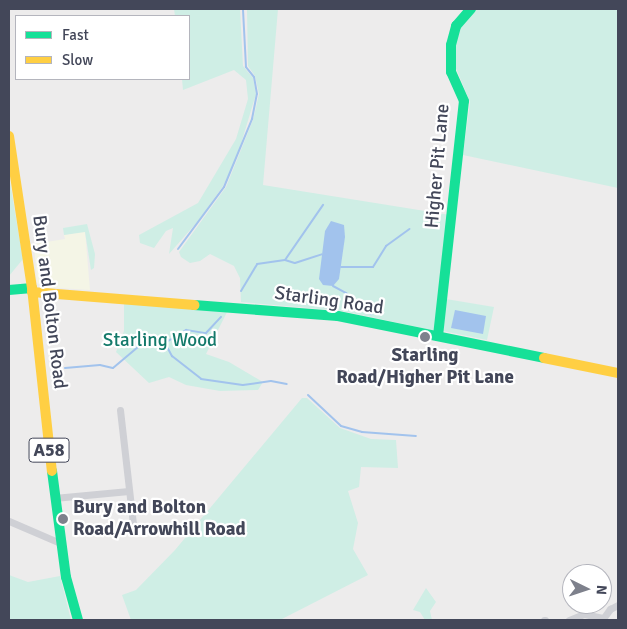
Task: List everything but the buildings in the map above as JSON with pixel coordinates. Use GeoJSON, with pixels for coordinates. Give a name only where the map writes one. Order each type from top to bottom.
{"type":"FeatureCollection","features":[{"type":"Feature","properties":{"kind":"main road","name":"Higher Pit Lane"},"geometry":{"type":"LineString","coordinates":[[438,336],[464,101],[451,72],[450,45],[456,26],[471,9]]}},
{"type":"Feature","properties":{"kind":"main road","name":"Bury and Bolton Road"},"geometry":{"type":"LineString","coordinates":[[9,136],[32,290],[60,543],[78,620]]}},
{"type":"Feature","properties":{"kind":"main road","name":"Starling Road"},"geometry":{"type":"LineString","coordinates":[[9,290],[32,290],[338,316],[618,373]]}},
{"type":"Feature","properties":{"kind":"street"},"geometry":{"type":"LineString","coordinates":[[120,410],[133,524]]}},
{"type":"Feature","properties":{"kind":"street"},"geometry":{"type":"LineString","coordinates":[[54,498],[129,491]]}},
{"type":"Feature","properties":{"kind":"street"},"geometry":{"type":"LineString","coordinates":[[9,522],[60,543]]}},
{"type":"Feature","properties":{"kind":"street"},"geometry":{"type":"LineString","coordinates":[[569,620],[584,614],[602,619],[618,605]]}},
{"type":"Feature","properties":{"kind":"shaded area"},"geometry":{"type":"Polygon","coordinates":[[[85,231],[90,290],[43,287],[37,283],[34,244],[65,239],[64,235],[85,231]]]}},
{"type":"Feature","properties":{"kind":"green space"},"geometry":{"type":"Polygon","coordinates":[[[174,9],[240,9],[243,66],[253,78],[256,94],[237,157],[223,186],[198,221],[169,254],[173,228],[166,231],[154,248],[140,243],[139,235],[198,203],[236,139],[248,99],[246,80],[234,70],[183,90],[182,80],[190,80],[190,15],[175,15],[174,9]]]}},
{"type":"Feature","properties":{"kind":"green space"},"geometry":{"type":"Polygon","coordinates":[[[247,9],[278,9],[263,185],[450,215],[436,331],[343,311],[241,302],[240,278],[234,266],[210,254],[200,261],[190,263],[181,257],[179,252],[226,187],[253,120],[259,94],[255,76],[248,66],[247,9]]]}},
{"type":"Feature","properties":{"kind":"green space"},"geometry":{"type":"Polygon","coordinates":[[[475,9],[618,9],[618,188],[463,155],[470,102],[455,66],[454,48],[458,28],[475,9]]]}},
{"type":"Feature","properties":{"kind":"green space"},"geometry":{"type":"Polygon","coordinates":[[[9,176],[23,259],[9,276],[9,176]]]}},
{"type":"Feature","properties":{"kind":"green space"},"geometry":{"type":"Polygon","coordinates":[[[87,224],[95,254],[94,268],[91,270],[85,232],[64,235],[63,228],[87,224]]]}},
{"type":"Feature","properties":{"kind":"green space"},"geometry":{"type":"Polygon","coordinates":[[[446,299],[494,307],[487,340],[443,331],[446,299]]]}},
{"type":"Feature","properties":{"kind":"green space","name":"Starling Wood"},"geometry":{"type":"Polygon","coordinates":[[[124,301],[228,310],[206,354],[229,362],[263,382],[258,390],[220,391],[186,385],[169,377],[149,383],[116,352],[124,331],[124,301]]]}},
{"type":"Feature","properties":{"kind":"green space"},"geometry":{"type":"Polygon","coordinates":[[[302,398],[307,398],[340,428],[371,439],[396,440],[398,468],[361,467],[359,487],[348,491],[358,523],[353,549],[368,575],[280,620],[131,620],[122,595],[136,590],[175,550],[302,398]]]}},
{"type":"Feature","properties":{"kind":"green space"},"geometry":{"type":"Polygon","coordinates":[[[9,575],[28,582],[60,576],[71,620],[9,620],[9,575]]]}},
{"type":"Feature","properties":{"kind":"green space"},"geometry":{"type":"Polygon","coordinates":[[[426,588],[436,602],[430,611],[432,620],[425,620],[420,612],[413,610],[426,588]]]}},
{"type":"Feature","properties":{"kind":"water"},"geometry":{"type":"Polygon","coordinates":[[[331,221],[344,225],[345,237],[339,279],[333,286],[323,285],[319,279],[325,231],[331,221]]]}},
{"type":"Feature","properties":{"kind":"water"},"geometry":{"type":"Polygon","coordinates":[[[455,310],[486,316],[483,334],[451,328],[455,310]]]}},
{"type":"Feature","properties":{"kind":"waterway"},"geometry":{"type":"LineString","coordinates":[[178,249],[224,187],[252,119],[257,94],[254,77],[246,67],[243,9]]}},
{"type":"Feature","properties":{"kind":"waterway"},"geometry":{"type":"LineString","coordinates":[[241,291],[257,264],[285,260],[323,205]]}},
{"type":"Feature","properties":{"kind":"waterway"},"geometry":{"type":"LineString","coordinates":[[341,267],[373,267],[386,246],[409,229]]}},
{"type":"Feature","properties":{"kind":"waterway"},"geometry":{"type":"LineString","coordinates":[[285,260],[295,263],[322,254]]}},
{"type":"Feature","properties":{"kind":"waterway"},"geometry":{"type":"LineString","coordinates":[[333,286],[346,293],[371,314]]}},
{"type":"Feature","properties":{"kind":"waterway"},"geometry":{"type":"LineString","coordinates":[[65,368],[100,365],[113,368],[145,341],[165,343],[186,330],[206,333],[221,317]]}},
{"type":"Feature","properties":{"kind":"waterway"},"geometry":{"type":"LineString","coordinates":[[165,343],[172,356],[201,379],[243,385],[271,381],[287,384]]}},
{"type":"Feature","properties":{"kind":"waterway"},"geometry":{"type":"LineString","coordinates":[[308,395],[341,426],[362,432],[416,436]]}},
{"type":"Feature","properties":{"kind":"traffic: fast"},"geometry":{"type":"LineString","coordinates":[[438,336],[464,101],[451,72],[451,45],[456,26],[471,9]]}},
{"type":"Feature","properties":{"kind":"traffic: fast"},"geometry":{"type":"LineString","coordinates":[[9,290],[32,288]]}},
{"type":"Feature","properties":{"kind":"traffic: fast"},"geometry":{"type":"LineString","coordinates":[[194,305],[338,316],[544,358]]}},
{"type":"Feature","properties":{"kind":"traffic: fast"},"geometry":{"type":"LineString","coordinates":[[52,471],[66,577],[78,620]]}},
{"type":"Feature","properties":{"kind":"traffic: slow"},"geometry":{"type":"LineString","coordinates":[[9,136],[32,288],[52,471]]}},
{"type":"Feature","properties":{"kind":"traffic: slow"},"geometry":{"type":"LineString","coordinates":[[32,292],[194,305]]}},
{"type":"Feature","properties":{"kind":"traffic: slow"},"geometry":{"type":"LineString","coordinates":[[544,358],[618,373]]}},
{"type":"Feature","properties":{"kind":"place","name":"Starling Road/Higher Pit Lane"},"geometry":{"type":"Point","coordinates":[425,337]}},
{"type":"Feature","properties":{"kind":"place","name":"Bury and Bolton Road/Arrowhill Road"},"geometry":{"type":"Point","coordinates":[63,519]}}]}
